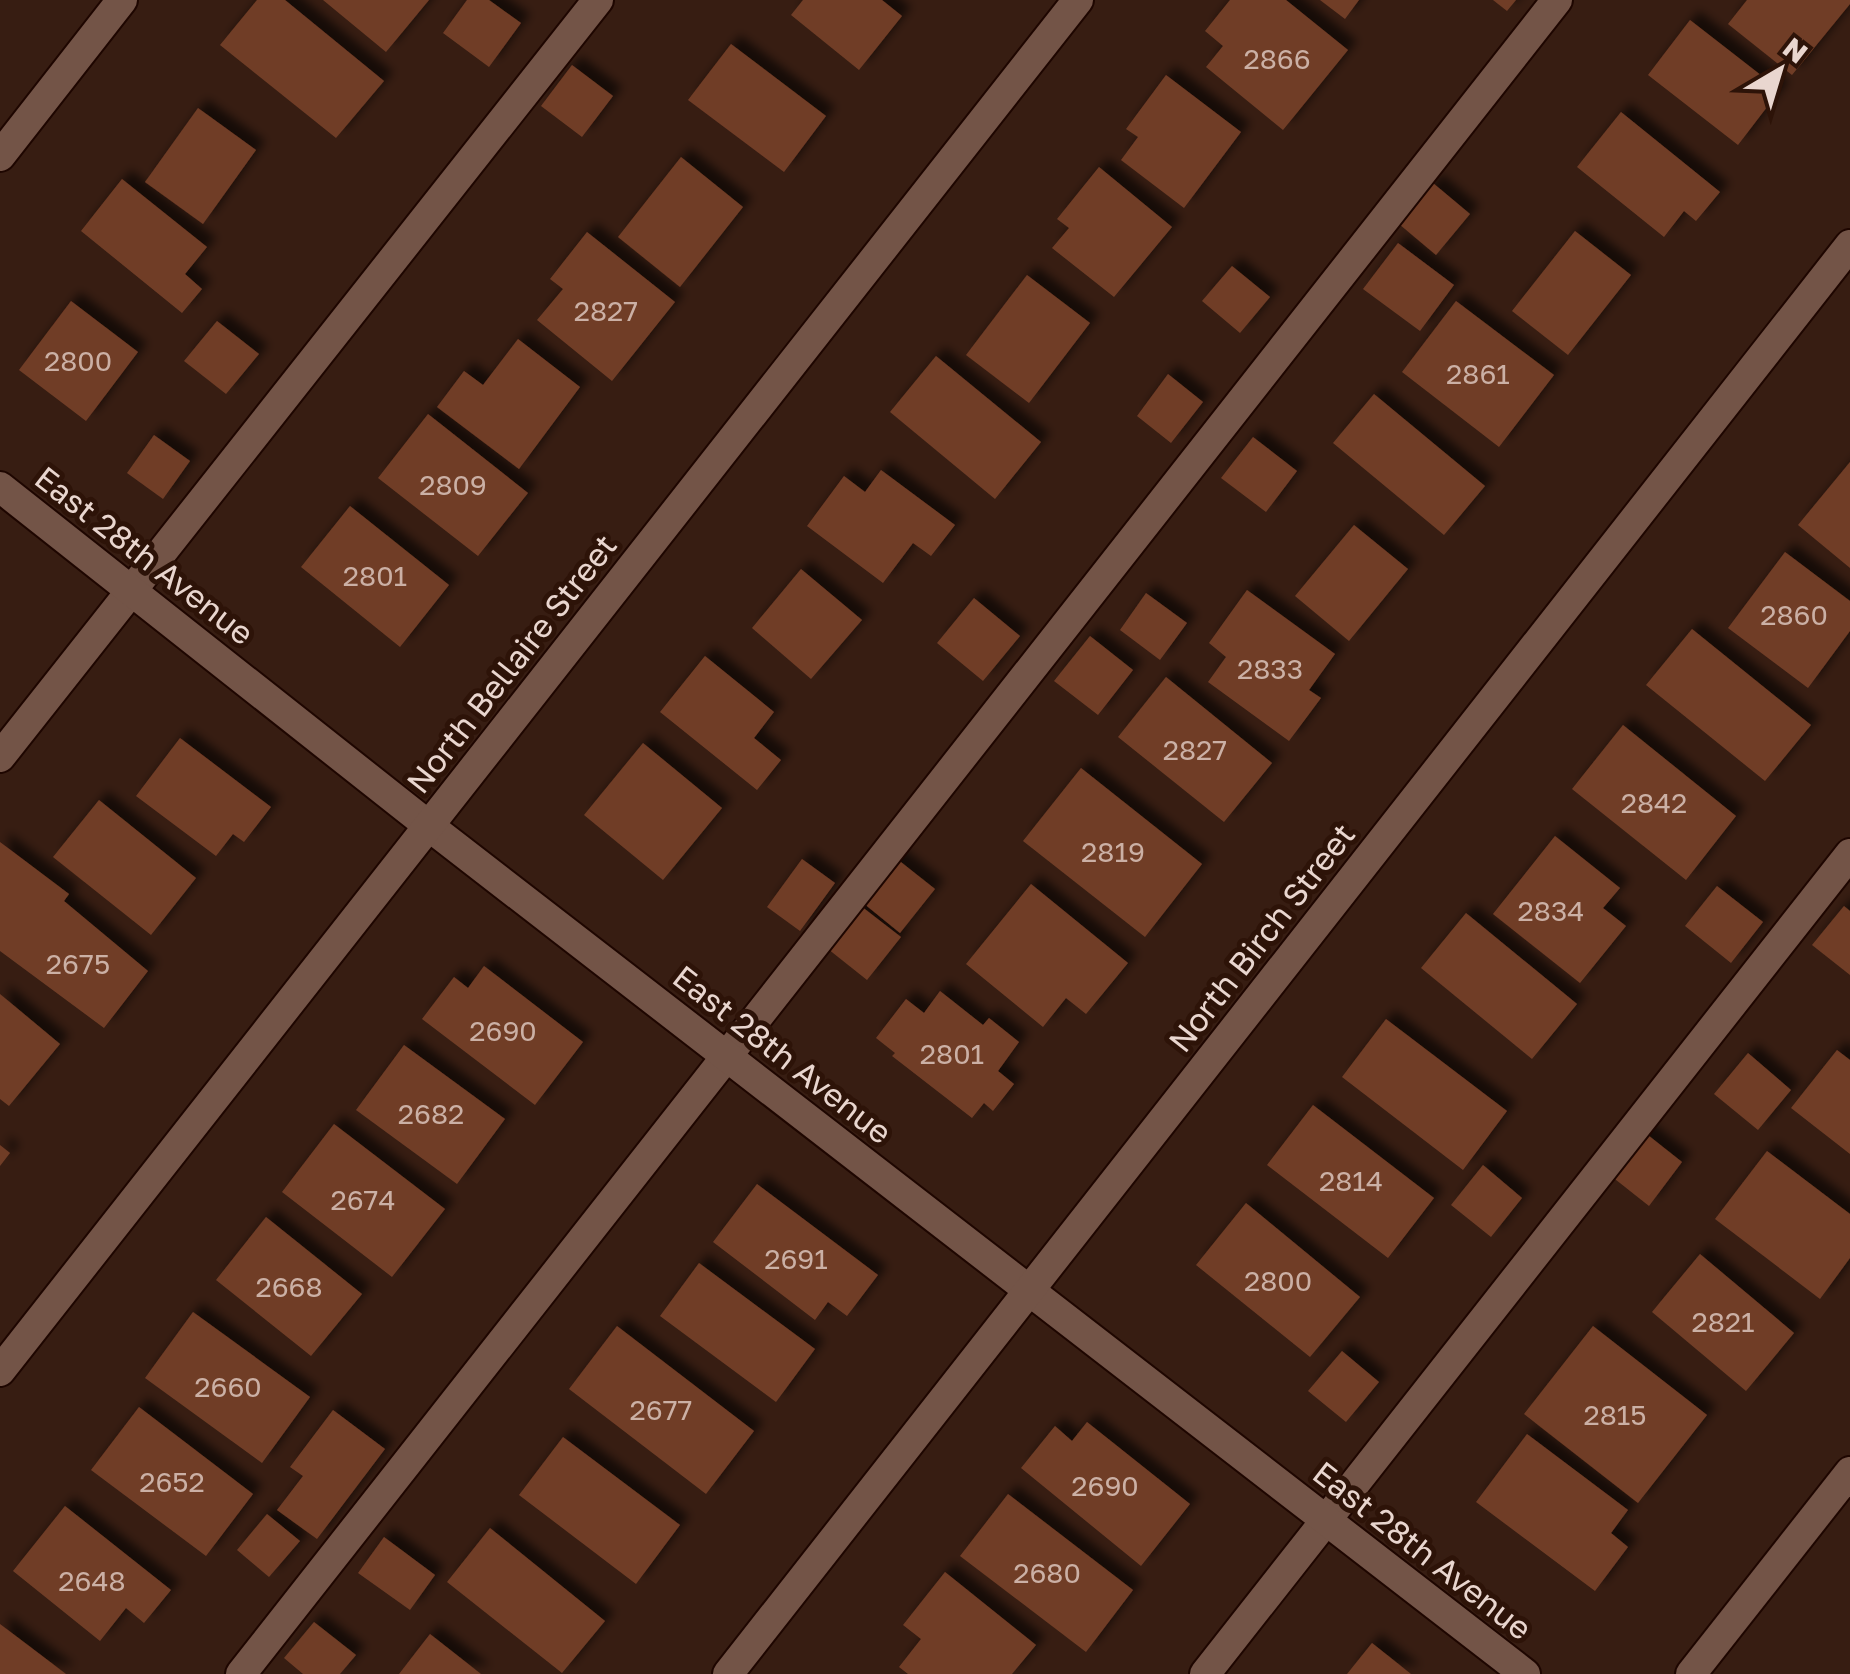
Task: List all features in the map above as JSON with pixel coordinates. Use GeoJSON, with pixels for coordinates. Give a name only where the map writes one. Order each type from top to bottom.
{"type":"FeatureCollection","features":[{"type":"Feature","properties":{"kind":"street"},"geometry":{"type":"LineString","coordinates":[[0,156],[122,0]]}},
{"type":"Feature","properties":{"kind":"street"},"geometry":{"type":"LineString","coordinates":[[0,757],[598,0]]}},
{"type":"Feature","properties":{"kind":"street","name":"North Bellaire Street"},"geometry":{"type":"LineString","coordinates":[[0,1370],[1078,0]]}},
{"type":"Feature","properties":{"kind":"street"},"geometry":{"type":"LineString","coordinates":[[241,1674],[1557,0]]}},
{"type":"Feature","properties":{"kind":"street","name":"North Birch Street"},"geometry":{"type":"LineString","coordinates":[[728,1674],[1850,244]]}},
{"type":"Feature","properties":{"kind":"street","name":"East 28th Avenue"},"geometry":{"type":"LineString","coordinates":[[0,488],[428,826],[1525,1674]]}},
{"type":"Feature","properties":{"kind":"street"},"geometry":{"type":"LineString","coordinates":[[1205,1674],[1850,854]]}},
{"type":"Feature","properties":{"kind":"street"},"geometry":{"type":"LineString","coordinates":[[1691,1674],[1850,1472]]}},
{"type":"Feature","properties":{"kind":"building"},"geometry":{"type":"Polygon","coordinates":[[[257,0],[285,0],[384,81],[336,138],[220,45],[257,0]]]}},
{"type":"Feature","properties":{"kind":"building"},"geometry":{"type":"Polygon","coordinates":[[[323,0],[429,0],[386,52],[323,0]]]}},
{"type":"Feature","properties":{"kind":"building"},"geometry":{"type":"Polygon","coordinates":[[[467,0],[489,0],[521,23],[489,67],[443,33],[467,0]]]}},
{"type":"Feature","properties":{"kind":"building"},"geometry":{"type":"Polygon","coordinates":[[[803,0],[882,0],[902,16],[859,70],[791,15],[803,0]]]}},
{"type":"Feature","properties":{"kind":"building"},"geometry":{"type":"Polygon","coordinates":[[[1230,0],[1286,0],[1348,50],[1283,130],[1206,67],[1223,46],[1205,31],[1230,0]]]}},
{"type":"Feature","properties":{"kind":"building"},"geometry":{"type":"Polygon","coordinates":[[[1320,0],[1359,0],[1345,19],[1320,0]]]}},
{"type":"Feature","properties":{"kind":"building"},"geometry":{"type":"Polygon","coordinates":[[[1493,0],[1516,0],[1507,11],[1493,0]]]}},
{"type":"Feature","properties":{"kind":"building"},"geometry":{"type":"Polygon","coordinates":[[[1747,0],[1850,0],[1850,4],[1792,75],[1728,24],[1747,0]]]}},
{"type":"Feature","properties":{"kind":"building"},"geometry":{"type":"Polygon","coordinates":[[[1690,20],[1780,90],[1738,145],[1648,75],[1690,20]]]}},
{"type":"Feature","properties":{"kind":"building"},"geometry":{"type":"Polygon","coordinates":[[[731,44],[826,116],[784,172],[688,100],[731,44]]]}},
{"type":"Feature","properties":{"kind":"building"},"geometry":{"type":"Polygon","coordinates":[[[572,65],[613,96],[582,137],[541,106],[572,65]]]}},
{"type":"Feature","properties":{"kind":"building"},"geometry":{"type":"Polygon","coordinates":[[[1166,75],[1241,132],[1184,208],[1121,160],[1138,137],[1126,129],[1166,75]]]}},
{"type":"Feature","properties":{"kind":"building"},"geometry":{"type":"Polygon","coordinates":[[[198,108],[256,150],[203,224],[145,182],[198,108]]]}},
{"type":"Feature","properties":{"kind":"building"},"geometry":{"type":"Polygon","coordinates":[[[1621,112],[1720,192],[1696,221],[1684,211],[1664,237],[1577,167],[1621,112]]]}},
{"type":"Feature","properties":{"kind":"building"},"geometry":{"type":"Polygon","coordinates":[[[681,157],[743,207],[680,287],[618,237],[681,157]]]}},
{"type":"Feature","properties":{"kind":"building"},"geometry":{"type":"Polygon","coordinates":[[[1099,167],[1172,227],[1114,297],[1052,248],[1069,228],[1057,219],[1099,167]]]}},
{"type":"Feature","properties":{"kind":"building"},"geometry":{"type":"Polygon","coordinates":[[[122,179],[207,247],[185,274],[202,289],[182,313],[81,231],[122,179]]]}},
{"type":"Feature","properties":{"kind":"building"},"geometry":{"type":"Polygon","coordinates":[[[1433,183],[1470,214],[1436,255],[1399,224],[1433,183]]]}},
{"type":"Feature","properties":{"kind":"building"},"geometry":{"type":"Polygon","coordinates":[[[1575,231],[1631,275],[1568,355],[1512,311],[1575,231]]]}},
{"type":"Feature","properties":{"kind":"building"},"geometry":{"type":"Polygon","coordinates":[[[587,232],[675,302],[612,381],[537,320],[563,289],[550,279],[587,232]]]}},
{"type":"Feature","properties":{"kind":"building"},"geometry":{"type":"Polygon","coordinates":[[[1398,243],[1454,285],[1420,331],[1363,289],[1398,243]]]}},
{"type":"Feature","properties":{"kind":"building"},"geometry":{"type":"Polygon","coordinates":[[[1232,266],[1270,297],[1240,333],[1202,301],[1232,266]]]}},
{"type":"Feature","properties":{"kind":"building"},"geometry":{"type":"Polygon","coordinates":[[[1027,275],[1090,323],[1029,403],[966,355],[1027,275]]]}},
{"type":"Feature","properties":{"kind":"building"},"geometry":{"type":"Polygon","coordinates":[[[71,301],[138,352],[86,421],[19,370],[71,301]]]}},
{"type":"Feature","properties":{"kind":"building"},"geometry":{"type":"Polygon","coordinates":[[[1456,301],[1554,375],[1499,447],[1402,372],[1456,301]]]}},
{"type":"Feature","properties":{"kind":"building"},"geometry":{"type":"Polygon","coordinates":[[[217,321],[259,354],[226,394],[184,361],[217,321]]]}},
{"type":"Feature","properties":{"kind":"building"},"geometry":{"type":"Polygon","coordinates":[[[518,339],[580,387],[519,469],[437,407],[464,371],[483,385],[518,339]]]}},
{"type":"Feature","properties":{"kind":"building"},"geometry":{"type":"Polygon","coordinates":[[[936,356],[1041,442],[995,499],[890,412],[936,356]]]}},
{"type":"Feature","properties":{"kind":"building"},"geometry":{"type":"Polygon","coordinates":[[[1168,374],[1203,402],[1171,443],[1137,416],[1168,374]]]}},
{"type":"Feature","properties":{"kind":"building"},"geometry":{"type":"Polygon","coordinates":[[[1374,394],[1485,486],[1444,535],[1333,443],[1374,394]]]}},
{"type":"Feature","properties":{"kind":"building"},"geometry":{"type":"Polygon","coordinates":[[[428,414],[528,493],[478,556],[378,478],[428,414]]]}},
{"type":"Feature","properties":{"kind":"building"},"geometry":{"type":"Polygon","coordinates":[[[154,435],[190,461],[163,499],[127,473],[154,435]]]}},
{"type":"Feature","properties":{"kind":"building"},"geometry":{"type":"Polygon","coordinates":[[[1253,437],[1297,471],[1266,512],[1221,478],[1253,437]]]}},
{"type":"Feature","properties":{"kind":"building"},"geometry":{"type":"Polygon","coordinates":[[[1850,462],[1850,568],[1798,525],[1850,462]]]}},
{"type":"Feature","properties":{"kind":"building"},"geometry":{"type":"Polygon","coordinates":[[[881,470],[955,525],[931,556],[913,543],[883,583],[807,526],[844,476],[865,492],[881,470]]]}},
{"type":"Feature","properties":{"kind":"building"},"geometry":{"type":"Polygon","coordinates":[[[350,506],[449,585],[400,647],[301,567],[350,506]]]}},
{"type":"Feature","properties":{"kind":"building"},"geometry":{"type":"Polygon","coordinates":[[[1354,525],[1408,569],[1349,641],[1295,596],[1354,525]]]}},
{"type":"Feature","properties":{"kind":"building"},"geometry":{"type":"Polygon","coordinates":[[[1785,552],[1850,601],[1850,631],[1808,688],[1728,628],[1785,552]]]}},
{"type":"Feature","properties":{"kind":"building"},"geometry":{"type":"Polygon","coordinates":[[[801,569],[862,620],[811,679],[752,628],[801,569]]]}},
{"type":"Feature","properties":{"kind":"building"},"geometry":{"type":"Polygon","coordinates":[[[1247,590],[1335,654],[1309,690],[1321,698],[1289,741],[1208,682],[1226,657],[1209,643],[1247,590]]]}},
{"type":"Feature","properties":{"kind":"building"},"geometry":{"type":"Polygon","coordinates":[[[1146,593],[1187,623],[1160,660],[1120,630],[1146,593]]]}},
{"type":"Feature","properties":{"kind":"building"},"geometry":{"type":"Polygon","coordinates":[[[974,598],[1020,636],[983,681],[937,643],[974,598]]]}},
{"type":"Feature","properties":{"kind":"building"},"geometry":{"type":"Polygon","coordinates":[[[1692,629],[1811,725],[1765,781],[1646,685],[1692,629]]]}},
{"type":"Feature","properties":{"kind":"building"},"geometry":{"type":"Polygon","coordinates":[[[1090,636],[1133,670],[1098,715],[1054,681],[1090,636]]]}},
{"type":"Feature","properties":{"kind":"building"},"geometry":{"type":"Polygon","coordinates":[[[705,656],[774,712],[754,738],[781,760],[757,790],[660,712],[705,656]]]}},
{"type":"Feature","properties":{"kind":"building"},"geometry":{"type":"Polygon","coordinates":[[[1166,677],[1272,763],[1224,822],[1118,737],[1166,677]]]}},
{"type":"Feature","properties":{"kind":"building"},"geometry":{"type":"Polygon","coordinates":[[[1623,725],[1736,816],[1686,880],[1572,789],[1623,725]]]}},
{"type":"Feature","properties":{"kind":"building"},"geometry":{"type":"Polygon","coordinates":[[[180,738],[271,807],[244,842],[233,834],[216,856],[136,796],[180,738]]]}},
{"type":"Feature","properties":{"kind":"building"},"geometry":{"type":"Polygon","coordinates":[[[643,743],[722,808],[663,880],[584,815],[643,743]]]}},
{"type":"Feature","properties":{"kind":"building"},"geometry":{"type":"Polygon","coordinates":[[[1081,768],[1202,864],[1145,937],[1023,841],[1081,768]]]}},
{"type":"Feature","properties":{"kind":"building"},"geometry":{"type":"Polygon","coordinates":[[[99,800],[196,878],[151,935],[53,857],[99,800]]]}},
{"type":"Feature","properties":{"kind":"building"},"geometry":{"type":"Polygon","coordinates":[[[1555,836],[1620,888],[1603,908],[1626,926],[1580,983],[1493,914],[1555,836]]]}},
{"type":"Feature","properties":{"kind":"building"},"geometry":{"type":"Polygon","coordinates":[[[0,842],[69,894],[64,901],[148,971],[104,1028],[0,951],[0,842]]]}},
{"type":"Feature","properties":{"kind":"building"},"geometry":{"type":"Polygon","coordinates":[[[892,855],[935,889],[900,933],[857,898],[892,855]]]}},
{"type":"Feature","properties":{"kind":"building"},"geometry":{"type":"Polygon","coordinates":[[[802,859],[835,883],[800,931],[767,907],[802,859]]]}},
{"type":"Feature","properties":{"kind":"building"},"geometry":{"type":"Polygon","coordinates":[[[1031,884],[1128,963],[1086,1014],[1066,998],[1043,1027],[966,964],[1031,884]]]}},
{"type":"Feature","properties":{"kind":"building"},"geometry":{"type":"Polygon","coordinates":[[[1717,886],[1763,922],[1731,963],[1685,926],[1717,886]]]}},
{"type":"Feature","properties":{"kind":"building"},"geometry":{"type":"Polygon","coordinates":[[[857,903],[901,937],[867,980],[823,945],[857,903]]]}},
{"type":"Feature","properties":{"kind":"building"},"geometry":{"type":"Polygon","coordinates":[[[1844,906],[1850,911],[1850,975],[1812,945],[1844,906]]]}},
{"type":"Feature","properties":{"kind":"building"},"geometry":{"type":"Polygon","coordinates":[[[1466,913],[1577,1004],[1532,1059],[1421,968],[1466,913]]]}},
{"type":"Feature","properties":{"kind":"building"},"geometry":{"type":"Polygon","coordinates":[[[484,966],[583,1042],[535,1105],[422,1019],[454,977],[468,988],[484,966]]]}},
{"type":"Feature","properties":{"kind":"building"},"geometry":{"type":"Polygon","coordinates":[[[940,991],[983,1025],[989,1018],[1019,1042],[998,1071],[1014,1084],[993,1111],[984,1103],[972,1118],[892,1056],[895,1053],[876,1038],[906,999],[924,1013],[940,991]]]}},
{"type":"Feature","properties":{"kind":"building"},"geometry":{"type":"Polygon","coordinates":[[[0,994],[60,1044],[9,1106],[0,1099],[0,994]]]}},
{"type":"Feature","properties":{"kind":"building"},"geometry":{"type":"Polygon","coordinates":[[[1386,1019],[1507,1111],[1463,1170],[1342,1077],[1386,1019]]]}},
{"type":"Feature","properties":{"kind":"building"},"geometry":{"type":"Polygon","coordinates":[[[404,1045],[505,1119],[457,1184],[356,1110],[404,1045]]]}},
{"type":"Feature","properties":{"kind":"building"},"geometry":{"type":"Polygon","coordinates":[[[1837,1050],[1850,1060],[1850,1154],[1791,1108],[1837,1050]]]}},
{"type":"Feature","properties":{"kind":"building"},"geometry":{"type":"Polygon","coordinates":[[[1748,1053],[1791,1090],[1758,1130],[1714,1094],[1748,1053]]]}},
{"type":"Feature","properties":{"kind":"building"},"geometry":{"type":"Polygon","coordinates":[[[1313,1105],[1434,1198],[1388,1258],[1267,1165],[1313,1105]]]}},
{"type":"Feature","properties":{"kind":"building"},"geometry":{"type":"Polygon","coordinates":[[[334,1124],[445,1209],[392,1277],[282,1192],[334,1124]]]}},
{"type":"Feature","properties":{"kind":"building"},"geometry":{"type":"Polygon","coordinates":[[[1639,1128],[1682,1162],[1649,1206],[1606,1172],[1639,1128]]]}},
{"type":"Feature","properties":{"kind":"building"},"geometry":{"type":"Polygon","coordinates":[[[0,1145],[10,1153],[0,1166],[0,1145]]]}},
{"type":"Feature","properties":{"kind":"building"},"geometry":{"type":"Polygon","coordinates":[[[1767,1151],[1850,1214],[1850,1258],[1820,1299],[1715,1219],[1767,1151]]]}},
{"type":"Feature","properties":{"kind":"building"},"geometry":{"type":"Polygon","coordinates":[[[1483,1165],[1522,1198],[1491,1237],[1451,1205],[1483,1165]]]}},
{"type":"Feature","properties":{"kind":"building"},"geometry":{"type":"Polygon","coordinates":[[[757,1184],[878,1275],[847,1316],[828,1302],[815,1320],[713,1242],[757,1184]]]}},
{"type":"Feature","properties":{"kind":"building"},"geometry":{"type":"Polygon","coordinates":[[[1246,1203],[1360,1297],[1310,1357],[1196,1265],[1246,1203]]]}},
{"type":"Feature","properties":{"kind":"building"},"geometry":{"type":"Polygon","coordinates":[[[266,1217],[362,1294],[311,1356],[216,1280],[266,1217]]]}},
{"type":"Feature","properties":{"kind":"building"},"geometry":{"type":"Polygon","coordinates":[[[1700,1254],[1794,1333],[1746,1391],[1652,1312],[1700,1254]]]}},
{"type":"Feature","properties":{"kind":"building"},"geometry":{"type":"Polygon","coordinates":[[[699,1263],[815,1349],[776,1402],[660,1316],[699,1263]]]}},
{"type":"Feature","properties":{"kind":"building"},"geometry":{"type":"Polygon","coordinates":[[[193,1312],[310,1397],[262,1463],[145,1378],[193,1312]]]}},
{"type":"Feature","properties":{"kind":"building"},"geometry":{"type":"Polygon","coordinates":[[[617,1326],[754,1431],[706,1494],[569,1389],[617,1326]]]}},
{"type":"Feature","properties":{"kind":"building"},"geometry":{"type":"Polygon","coordinates":[[[1593,1326],[1707,1415],[1638,1503],[1524,1414],[1593,1326]]]}},
{"type":"Feature","properties":{"kind":"building"},"geometry":{"type":"Polygon","coordinates":[[[1342,1351],[1379,1382],[1346,1422],[1308,1391],[1342,1351]]]}},
{"type":"Feature","properties":{"kind":"building"},"geometry":{"type":"Polygon","coordinates":[[[139,1407],[253,1494],[206,1556],[91,1470],[139,1407]]]}},
{"type":"Feature","properties":{"kind":"building"},"geometry":{"type":"Polygon","coordinates":[[[333,1410],[385,1449],[317,1539],[277,1510],[303,1476],[290,1467],[333,1410]]]}},
{"type":"Feature","properties":{"kind":"building"},"geometry":{"type":"Polygon","coordinates":[[[1087,1422],[1190,1504],[1141,1566],[1021,1468],[1055,1426],[1072,1441],[1087,1422]]]}},
{"type":"Feature","properties":{"kind":"building"},"geometry":{"type":"Polygon","coordinates":[[[1527,1434],[1628,1510],[1611,1533],[1628,1547],[1595,1591],[1476,1502],[1527,1434]]]}},
{"type":"Feature","properties":{"kind":"building"},"geometry":{"type":"Polygon","coordinates":[[[563,1437],[680,1525],[636,1584],[519,1495],[563,1437]]]}},
{"type":"Feature","properties":{"kind":"building"},"geometry":{"type":"Polygon","coordinates":[[[1008,1494],[1133,1590],[1086,1652],[960,1556],[1008,1494]]]}},
{"type":"Feature","properties":{"kind":"building"},"geometry":{"type":"Polygon","coordinates":[[[65,1506],[171,1590],[144,1623],[126,1608],[100,1641],[13,1571],[65,1506]]]}},
{"type":"Feature","properties":{"kind":"building"},"geometry":{"type":"Polygon","coordinates":[[[267,1514],[300,1541],[269,1577],[237,1550],[267,1514]]]}},
{"type":"Feature","properties":{"kind":"building"},"geometry":{"type":"Polygon","coordinates":[[[490,1528],[605,1621],[562,1673],[447,1582],[490,1528]]]}},
{"type":"Feature","properties":{"kind":"building"},"geometry":{"type":"Polygon","coordinates":[[[384,1537],[435,1575],[410,1610],[358,1573],[384,1537]]]}},
{"type":"Feature","properties":{"kind":"building"},"geometry":{"type":"Polygon","coordinates":[[[945,1572],[1036,1645],[1012,1674],[908,1674],[899,1667],[921,1639],[903,1625],[945,1572]]]}},
{"type":"Feature","properties":{"kind":"building"},"geometry":{"type":"Polygon","coordinates":[[[314,1622],[356,1655],[340,1674],[303,1674],[284,1658],[314,1622]]]}},
{"type":"Feature","properties":{"kind":"building"},"geometry":{"type":"Polygon","coordinates":[[[0,1624],[66,1674],[0,1674],[0,1624]]]}},
{"type":"Feature","properties":{"kind":"building"},"geometry":{"type":"Polygon","coordinates":[[[430,1634],[481,1674],[399,1674],[430,1634]]]}},
{"type":"Feature","properties":{"kind":"building"},"geometry":{"type":"Polygon","coordinates":[[[1372,1643],[1411,1674],[1347,1674],[1372,1643]]]}}]}
